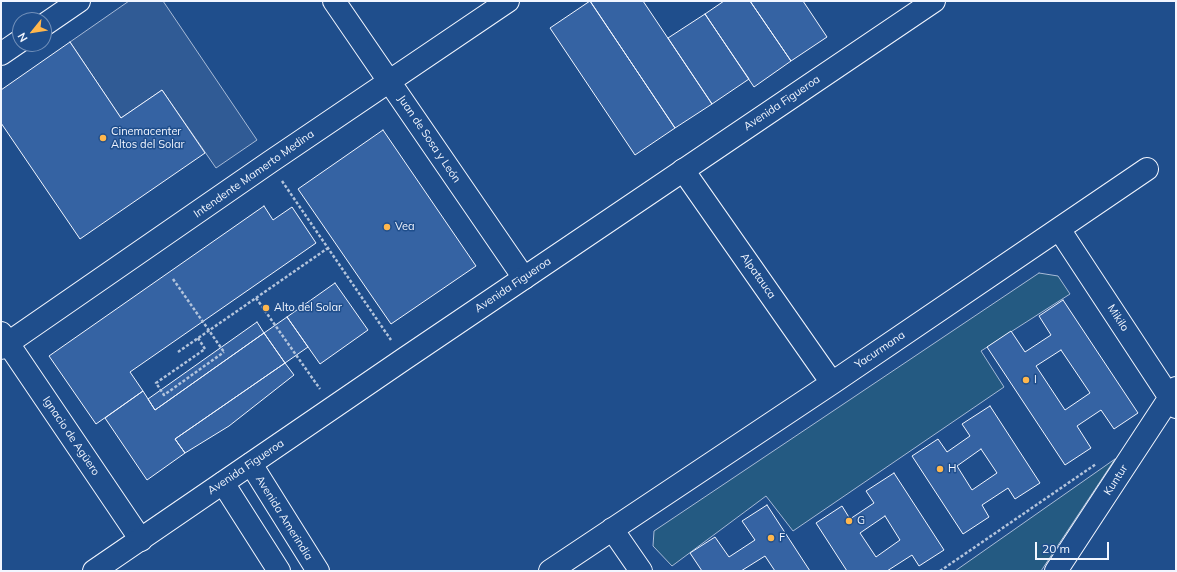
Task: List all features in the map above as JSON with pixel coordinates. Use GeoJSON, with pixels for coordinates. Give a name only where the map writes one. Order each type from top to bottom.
{"type":"FeatureCollection","features":[{"type":"Feature","properties":{"kind":"street"},"geometry":{"type":"LineString","coordinates":[[52,20],[79,1]]}},
{"type":"Feature","properties":{"kind":"street","name":"Juan de Sosa y León"},"geometry":{"type":"LineString","coordinates":[[334,1],[524,278]]}},
{"type":"Feature","properties":{"kind":"street","name":"Intendente Mamerto Medina"},"geometry":{"type":"LineString","coordinates":[[3,342],[508,1]]}},
{"type":"Feature","properties":{"kind":"street","name":"Avenida Figueroa"},"geometry":{"type":"LineString","coordinates":[[94,571],[333,407],[934,1]]}},
{"type":"Feature","properties":{"kind":"street"},"geometry":{"type":"LineString","coordinates":[[1,54],[12,46]]}},
{"type":"Feature","properties":{"kind":"street","name":"Yacurmana"},"geometry":{"type":"LineString","coordinates":[[550,571],[832,383],[1147,169]]}},
{"type":"Feature","properties":{"kind":"street","name":"Alpatauca"},"geometry":{"type":"LineString","coordinates":[[684,170],[832,383]]}},
{"type":"Feature","properties":{"kind":"street","name":"Mikilo"},"geometry":{"type":"LineString","coordinates":[[1059,229],[1174,398]]}},
{"type":"Feature","properties":{"kind":"street","name":"Ignacio de Agüero"},"geometry":{"type":"LineString","coordinates":[[3,342],[141,540]]}},
{"type":"Feature","properties":{"kind":"street","name":"Kuntur"},"geometry":{"type":"LineString","coordinates":[[1056,571],[1174,398]]}},
{"type":"Feature","properties":{"kind":"street","name":"Avenida Amerindia"},"geometry":{"type":"LineString","coordinates":[[250,464],[318,571]]}},
{"type":"Feature","properties":{"kind":"street"},"geometry":{"type":"LineString","coordinates":[[223,483],[279,571]]}},
{"type":"Feature","properties":{"kind":"street"},"geometry":{"type":"LineString","coordinates":[[612,529],[641,571]]}},
{"type":"Feature","properties":{"kind":"path"},"geometry":{"type":"LineString","coordinates":[[270,162],[404,359]]}},
{"type":"Feature","properties":{"kind":"path"},"geometry":{"type":"LineString","coordinates":[[178,352],[328,248]]}},
{"type":"Feature","properties":{"kind":"path"},"geometry":{"type":"LineString","coordinates":[[173,279],[224,352],[164,395],[156,383],[205,349],[198,338]]}},
{"type":"Feature","properties":{"kind":"path"},"geometry":{"type":"LineString","coordinates":[[256,298],[333,407]]}},
{"type":"Feature","properties":{"kind":"path"},"geometry":{"type":"LineString","coordinates":[[940,571],[1100,462]]}},
{"type":"Feature","properties":{"kind":"shaded area"},"geometry":{"type":"Polygon","coordinates":[[[129,1],[163,1],[257,140],[216,168],[162,90],[121,118],[70,42],[129,1]]]}},
{"type":"Feature","properties":{"kind":"shaded area"},"geometry":{"type":"Polygon","coordinates":[[[1039,273],[1058,276],[1070,294],[981,351],[1004,387],[793,531],[766,496],[672,566],[653,546],[654,531],[1039,273]]]}},
{"type":"Feature","properties":{"kind":"shaded area"},"geometry":{"type":"Polygon","coordinates":[[[1115,459],[1041,571],[955,571],[1115,459]]]}},
{"type":"Feature","properties":{"kind":"building"},"geometry":{"type":"Polygon","coordinates":[[[590,1],[643,1],[712,104],[675,128],[590,1]]]}},
{"type":"Feature","properties":{"kind":"building"},"geometry":{"type":"Polygon","coordinates":[[[590,1],[675,128],[635,155],[550,28],[590,1]]]}},
{"type":"Feature","properties":{"kind":"building"},"geometry":{"type":"Polygon","coordinates":[[[724,1],[750,1],[791,61],[754,87],[705,14],[724,1]]]}},
{"type":"Feature","properties":{"kind":"building"},"geometry":{"type":"Polygon","coordinates":[[[750,1],[803,1],[827,37],[791,61],[750,1]]]}},
{"type":"Feature","properties":{"kind":"building"},"geometry":{"type":"Polygon","coordinates":[[[705,14],[749,79],[712,104],[668,38],[705,14]]]}},
{"type":"Feature","properties":{"kind":"building","name":"Cinemacenter Altos del Solar"},"geometry":{"type":"Polygon","coordinates":[[[70,42],[121,118],[162,90],[205,153],[80,239],[1,123],[1,90],[70,42]]]}},
{"type":"Feature","properties":{"kind":"building","name":"Vea"},"geometry":{"type":"Polygon","coordinates":[[[383,130],[476,266],[391,324],[298,189],[383,130]]]}},
{"type":"Feature","properties":{"kind":"building"},"geometry":{"type":"Polygon","coordinates":[[[264,206],[273,220],[292,207],[316,243],[130,372],[143,391],[96,424],[49,356],[264,206]]]}},
{"type":"Feature","properties":{"kind":"building"},"geometry":{"type":"Polygon","coordinates":[[[335,283],[368,330],[320,364],[287,317],[335,283]]]}},
{"type":"Feature","properties":{"kind":"building","name":"I"},"geometry":{"type":"Polygon","coordinates":[[[1063,300],[1138,413],[1114,429],[1101,410],[1077,426],[1091,448],[1065,465],[987,347],[1011,331],[1025,352],[1051,335],[1039,316],[1063,300]],[[1061,350],[1036,366],[1065,410],[1090,393],[1061,350]]]}},
{"type":"Feature","properties":{"kind":"building"},"geometry":{"type":"Polygon","coordinates":[[[287,317],[308,347],[285,363],[264,333],[287,317]]]}},
{"type":"Feature","properties":{"kind":"building"},"geometry":{"type":"Polygon","coordinates":[[[257,322],[264,333],[155,410],[148,399],[257,322]]]}},
{"type":"Feature","properties":{"kind":"building"},"geometry":{"type":"Polygon","coordinates":[[[264,333],[285,363],[175,439],[185,453],[147,480],[105,418],[143,391],[155,410],[264,333]]]}},
{"type":"Feature","properties":{"kind":"building"},"geometry":{"type":"Polygon","coordinates":[[[285,363],[294,375],[229,426],[185,453],[175,439],[285,363]]]}},
{"type":"Feature","properties":{"kind":"building","name":"H"},"geometry":{"type":"Polygon","coordinates":[[[990,406],[1040,483],[1015,499],[1008,488],[982,505],[989,517],[963,534],[912,456],[938,439],[947,452],[970,436],[962,424],[990,406]],[[981,449],[957,466],[972,490],[997,473],[981,449]]]}},
{"type":"Feature","properties":{"kind":"building","name":"G"},"geometry":{"type":"Polygon","coordinates":[[[894,473],[944,550],[919,566],[912,555],[887,571],[847,571],[816,523],[842,506],[850,519],[874,503],[866,491],[894,473]],[[885,516],[860,533],[876,557],[900,540],[885,516]]]}},
{"type":"Feature","properties":{"kind":"building","name":"F"},"geometry":{"type":"Polygon","coordinates":[[[767,505],[810,571],[775,571],[765,556],[741,571],[702,571],[690,553],[715,537],[729,557],[755,540],[742,521],[767,505]]]}},
{"type":"Feature","properties":{"kind":"place","name":"Cinemacenter Altos del Solar"},"geometry":{"type":"Point","coordinates":[103,138]}},
{"type":"Feature","properties":{"kind":"place","name":"Vea"},"geometry":{"type":"Point","coordinates":[387,227]}},
{"type":"Feature","properties":{"kind":"place","name":"Alto del Solar"},"geometry":{"type":"Point","coordinates":[266,308]}},
{"type":"Feature","properties":{"kind":"place","name":"I"},"geometry":{"type":"Point","coordinates":[1026,380]}},
{"type":"Feature","properties":{"kind":"place","name":"H"},"geometry":{"type":"Point","coordinates":[940,469]}},
{"type":"Feature","properties":{"kind":"place","name":"G"},"geometry":{"type":"Point","coordinates":[849,521]}},
{"type":"Feature","properties":{"kind":"place","name":"F"},"geometry":{"type":"Point","coordinates":[771,538]}}]}
